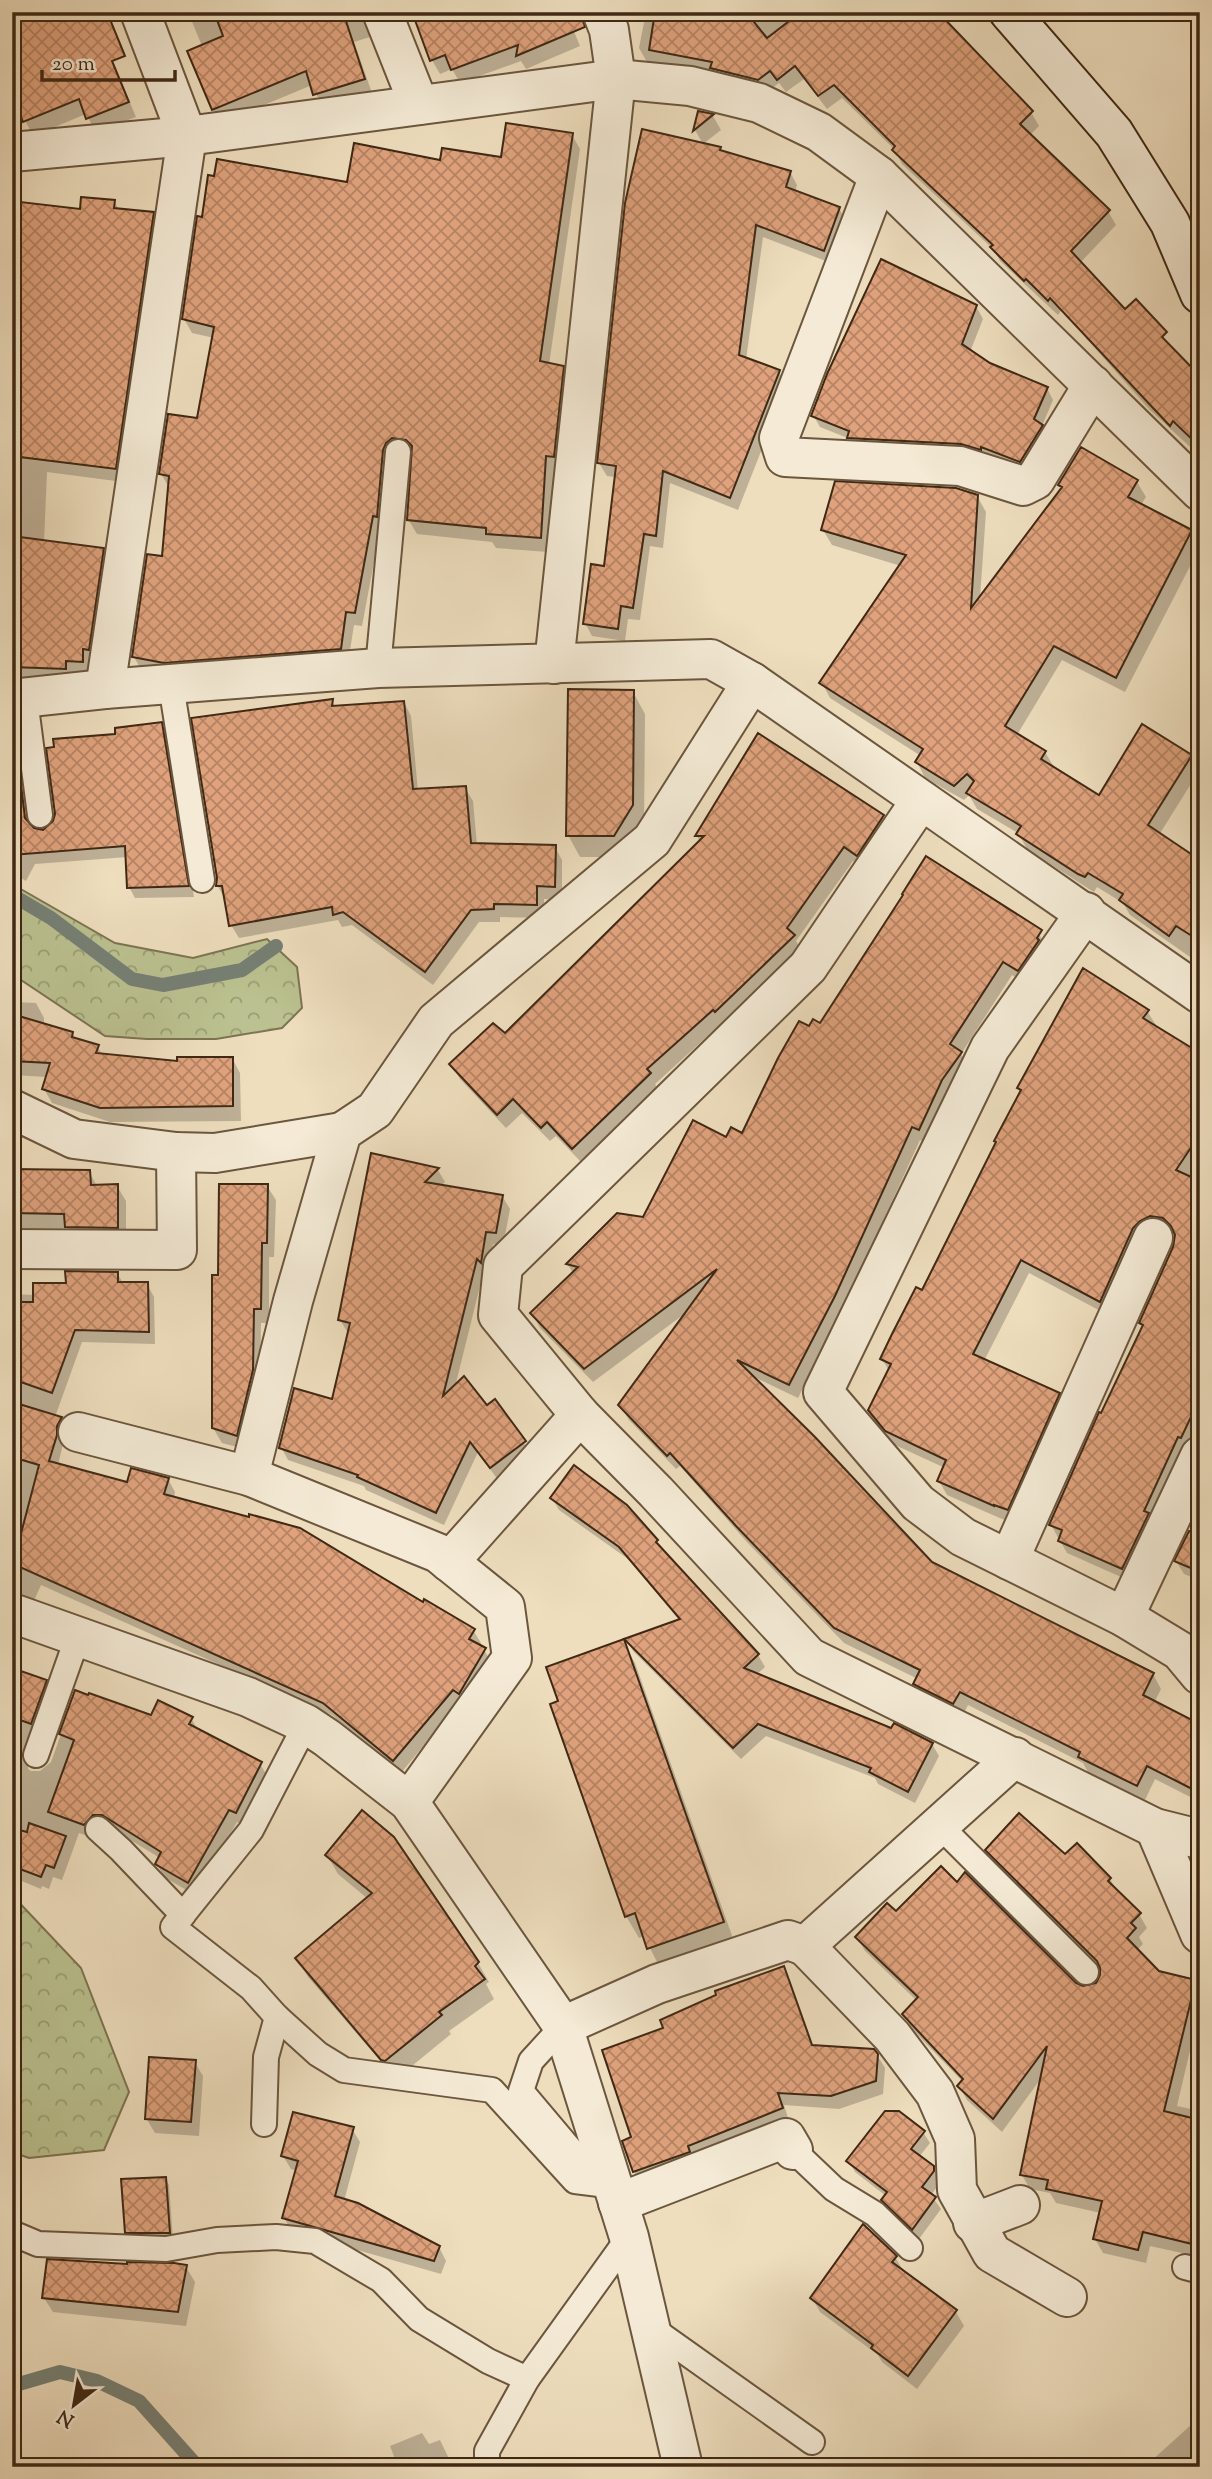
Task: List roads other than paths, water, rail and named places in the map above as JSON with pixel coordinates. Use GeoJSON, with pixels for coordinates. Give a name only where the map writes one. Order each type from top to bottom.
{"type":"FeatureCollection","features":[{"type":"Feature","properties":{"kind":"street"},"geometry":{"type":"LineString","coordinates":[[105,689],[187,136],[140,12]]}},
{"type":"Feature","properties":{"kind":"street"},"geometry":{"type":"LineString","coordinates":[[382,12],[419,105]]}},
{"type":"Feature","properties":{"kind":"street"},"geometry":{"type":"LineString","coordinates":[[554,664],[616,79],[609,30],[602,12]]}},
{"type":"Feature","properties":{"kind":"street"},"geometry":{"type":"LineString","coordinates":[[1009,12],[1114,133],[1170,223],[1200,294]]}},
{"type":"Feature","properties":{"kind":"street"},"geometry":{"type":"LineString","coordinates":[[12,152],[187,136],[616,79],[690,86],[759,103],[819,132],[879,176],[1200,491]]}},
{"type":"Feature","properties":{"kind":"street"},"geometry":{"type":"LineString","coordinates":[[879,176],[779,438],[785,457],[960,466],[1023,486],[1035,480],[1093,385]]}},
{"type":"Feature","properties":{"kind":"street"},"geometry":{"type":"LineString","coordinates":[[19,699],[105,689],[378,668],[711,659],[752,682],[1086,912],[1200,994]]}},
{"type":"Feature","properties":{"kind":"street"},"geometry":{"type":"LineString","coordinates":[[12,1109],[74,1139],[176,1152],[215,1153],[342,1132],[375,1110],[436,1021],[652,840],[752,682]]}},
{"type":"Feature","properties":{"kind":"street"},"geometry":{"type":"LineString","coordinates":[[920,800],[808,967],[503,1266],[498,1315],[580,1415],[656,1492],[809,1657],[1155,1828],[1195,1838],[1200,1836]]}},
{"type":"Feature","properties":{"kind":"street"},"geometry":{"type":"LineString","coordinates":[[1086,912],[990,1048],[823,1392],[918,1503],[962,1537],[1124,1618],[1180,1651],[1200,1675]]}},
{"type":"Feature","properties":{"kind":"street"},"geometry":{"type":"LineString","coordinates":[[249,1476],[293,1301],[342,1132]]}},
{"type":"Feature","properties":{"kind":"street"},"geometry":{"type":"LineString","coordinates":[[12,1250],[177,1250],[176,1152]]}},
{"type":"Feature","properties":{"kind":"street"},"geometry":{"type":"LineString","coordinates":[[1009,1560],[1153,1238]]}},
{"type":"Feature","properties":{"kind":"street"},"geometry":{"type":"LineString","coordinates":[[449,1562],[580,1415]]}},
{"type":"Feature","properties":{"kind":"street"},"geometry":{"type":"LineString","coordinates":[[78,1432],[249,1476],[438,1553],[505,1607],[512,1658],[409,1802]]}},
{"type":"Feature","properties":{"kind":"street"},"geometry":{"type":"LineString","coordinates":[[1124,1618],[1200,1456]]}},
{"type":"Feature","properties":{"kind":"street"},"geometry":{"type":"LineString","coordinates":[[12,1613],[248,1697],[306,1724],[409,1802],[563,2026],[650,2327],[683,2467]]}},
{"type":"Feature","properties":{"kind":"street"},"geometry":{"type":"LineString","coordinates":[[805,1946],[1015,1757]]}},
{"type":"Feature","properties":{"kind":"street"},"geometry":{"type":"LineString","coordinates":[[1155,1828],[1200,1934]]}},
{"type":"Feature","properties":{"kind":"street"},"geometry":{"type":"LineString","coordinates":[[563,2026],[657,1984],[789,1940],[805,1946],[892,2036],[935,2093],[955,2139],[957,2190],[992,2253],[1068,2297]]}},
{"type":"Feature","properties":{"kind":"street"},"geometry":{"type":"LineString","coordinates":[[615,2208],[786,2138],[793,2150]]}},
{"type":"Feature","properties":{"kind":"street"},"geometry":{"type":"LineString","coordinates":[[973,2223],[1020,2204]]}},
{"type":"Feature","properties":{"kind":"lane"},"geometry":{"type":"LineString","coordinates":[[378,668],[398,452]]}},
{"type":"Feature","properties":{"kind":"lane"},"geometry":{"type":"LineString","coordinates":[[171,685],[202,880]]}},
{"type":"Feature","properties":{"kind":"lane"},"geometry":{"type":"LineString","coordinates":[[19,699],[40,815]]}},
{"type":"Feature","properties":{"kind":"lane"},"geometry":{"type":"LineString","coordinates":[[36,1755],[78,1636]]}},
{"type":"Feature","properties":{"kind":"lane"},"geometry":{"type":"LineString","coordinates":[[306,1724],[251,1830],[173,1927],[251,1988],[277,2017],[318,2054],[344,2070],[492,2090],[575,2181],[615,2208]]}},
{"type":"Feature","properties":{"kind":"lane"},"geometry":{"type":"LineString","coordinates":[[939,1825],[1086,1972]]}},
{"type":"Feature","properties":{"kind":"lane"},"geometry":{"type":"LineString","coordinates":[[98,1829],[183,1915]]}},
{"type":"Feature","properties":{"kind":"lane"},"geometry":{"type":"LineString","coordinates":[[264,2124],[266,2057],[277,2017]]}},
{"type":"Feature","properties":{"kind":"lane"},"geometry":{"type":"LineString","coordinates":[[492,2090],[531,2061],[563,2026]]}},
{"type":"Feature","properties":{"kind":"lane"},"geometry":{"type":"LineString","coordinates":[[531,2061],[521,2091],[615,2208]]}},
{"type":"Feature","properties":{"kind":"lane"},"geometry":{"type":"LineString","coordinates":[[793,2150],[835,2189],[875,2214],[910,2248]]}},
{"type":"Feature","properties":{"kind":"lane"},"geometry":{"type":"LineString","coordinates":[[487,2467],[487,2451],[615,2208]]}},
{"type":"Feature","properties":{"kind":"lane"},"geometry":{"type":"LineString","coordinates":[[12,2233],[37,2244],[166,2249],[217,2240],[276,2236],[315,2241],[381,2280],[419,2319],[488,2361],[527,2379]]}},
{"type":"Feature","properties":{"kind":"lane"},"geometry":{"type":"LineString","coordinates":[[650,2327],[813,2442]]}},
{"type":"Feature","properties":{"kind":"waterway"},"geometry":{"type":"LineString","coordinates":[[12,895],[51,918],[132,979],[163,985],[242,970],[276,946]]}},
{"type":"Feature","properties":{"kind":"waterway"},"geometry":{"type":"LineString","coordinates":[[12,2386],[60,2372],[97,2381],[139,2401],[198,2467]]}}]}
